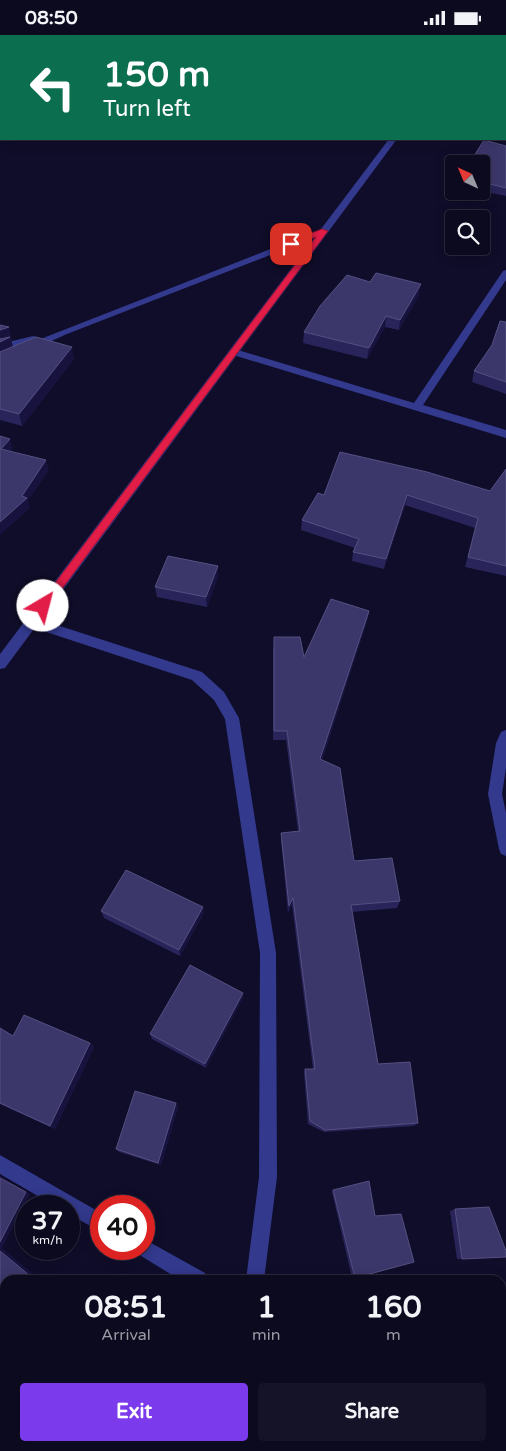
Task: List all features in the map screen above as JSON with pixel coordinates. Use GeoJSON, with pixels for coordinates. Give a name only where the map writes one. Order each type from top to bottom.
{"type":"FeatureCollection","features":[{"type":"Feature","properties":{"kind":"street"},"geometry":{"type":"LineString","coordinates":[[0,664],[392,140]]}},
{"type":"Feature","properties":{"kind":"street"},"geometry":{"type":"LineString","coordinates":[[0,361],[63,332],[324,231]]}},
{"type":"Feature","properties":{"kind":"street"},"geometry":{"type":"LineString","coordinates":[[416,408],[506,273]]}},
{"type":"Feature","properties":{"kind":"street"},"geometry":{"type":"LineString","coordinates":[[0,347],[63,332]]}},
{"type":"Feature","properties":{"kind":"street"},"geometry":{"type":"LineString","coordinates":[[234,353],[506,434]]}},
{"type":"Feature","properties":{"kind":"street"},"geometry":{"type":"LineString","coordinates":[[32,622],[197,676],[219,695],[232,718],[268,953],[268,1177],[256,1275]]}},
{"type":"Feature","properties":{"kind":"street"},"geometry":{"type":"LineString","coordinates":[[506,736],[503,743],[500,793],[506,849]]}},
{"type":"Feature","properties":{"kind":"street"},"geometry":{"type":"LineString","coordinates":[[0,1164],[90,1217]]}},
{"type":"Feature","properties":{"kind":"street"},"geometry":{"type":"LineString","coordinates":[[155,1255],[190,1275]]}},
{"type":"Feature","properties":{"kind":"building"},"geometry":{"type":"Polygon","coordinates":[[[484,140],[506,146],[506,188],[490,184],[490,155],[475,155],[484,140]]]}},
{"type":"Feature","properties":{"kind":"building"},"geometry":{"type":"Polygon","coordinates":[[[376,273],[421,284],[400,320],[386,316],[369,348],[304,332],[320,306],[347,275],[370,282],[376,273]]]}},
{"type":"Feature","properties":{"kind":"building"},"geometry":{"type":"Polygon","coordinates":[[[500,321],[506,322],[506,382],[474,371],[492,345],[500,321]]]}},
{"type":"Feature","properties":{"kind":"building"},"geometry":{"type":"Polygon","coordinates":[[[0,325],[9,327],[0,330],[0,325]]]}},
{"type":"Feature","properties":{"kind":"building"},"geometry":{"type":"Polygon","coordinates":[[[36,337],[72,347],[19,414],[0,409],[0,352],[36,337]]]}},
{"type":"Feature","properties":{"kind":"building"},"geometry":{"type":"Polygon","coordinates":[[[0,436],[10,439],[1,449],[46,460],[22,496],[27,498],[0,522],[0,436]]]}},
{"type":"Feature","properties":{"kind":"building"},"geometry":{"type":"Polygon","coordinates":[[[340,452],[427,472],[490,491],[506,469],[506,566],[468,557],[478,518],[407,495],[386,559],[353,552],[359,539],[302,520],[318,493],[324,495],[340,452]]]}},
{"type":"Feature","properties":{"kind":"building"},"geometry":{"type":"Polygon","coordinates":[[[168,556],[218,566],[206,597],[155,587],[168,556]]]}},
{"type":"Feature","properties":{"kind":"building"},"geometry":{"type":"Polygon","coordinates":[[[331,599],[369,611],[320,759],[340,768],[354,861],[392,858],[400,901],[351,905],[378,1064],[410,1062],[418,1123],[325,1130],[310,1121],[305,1069],[315,1069],[293,898],[289,906],[281,833],[300,831],[287,731],[274,731],[274,637],[300,637],[304,657],[331,599]]]}},
{"type":"Feature","properties":{"kind":"building"},"geometry":{"type":"Polygon","coordinates":[[[126,870],[203,907],[179,950],[101,911],[126,870]]]}},
{"type":"Feature","properties":{"kind":"building"},"geometry":{"type":"Polygon","coordinates":[[[190,965],[243,993],[205,1064],[150,1034],[190,965]]]}},
{"type":"Feature","properties":{"kind":"building"},"geometry":{"type":"Polygon","coordinates":[[[24,1015],[90,1043],[50,1126],[0,1103],[0,1028],[13,1036],[24,1015]]]}},
{"type":"Feature","properties":{"kind":"building"},"geometry":{"type":"Polygon","coordinates":[[[135,1091],[176,1103],[158,1163],[116,1149],[135,1091]]]}},
{"type":"Feature","properties":{"kind":"building"},"geometry":{"type":"Polygon","coordinates":[[[0,1178],[26,1192],[24,1195],[15,1195],[15,1213],[0,1242],[0,1178]]]}},
{"type":"Feature","properties":{"kind":"building"},"geometry":{"type":"Polygon","coordinates":[[[369,1181],[375,1216],[401,1214],[414,1262],[366,1275],[354,1275],[333,1190],[369,1181]]]}},
{"type":"Feature","properties":{"kind":"building"},"geometry":{"type":"Polygon","coordinates":[[[489,1207],[506,1251],[506,1257],[462,1259],[455,1209],[489,1207]]]}},
{"type":"Feature","properties":{"kind":"building"},"geometry":{"type":"Polygon","coordinates":[[[0,1251],[29,1275],[0,1275],[0,1251]]]}},
{"type":"Feature","properties":{"kind":"route"},"geometry":{"type":"LineString","coordinates":[[43,606],[324,231],[291,244]]}}]}
